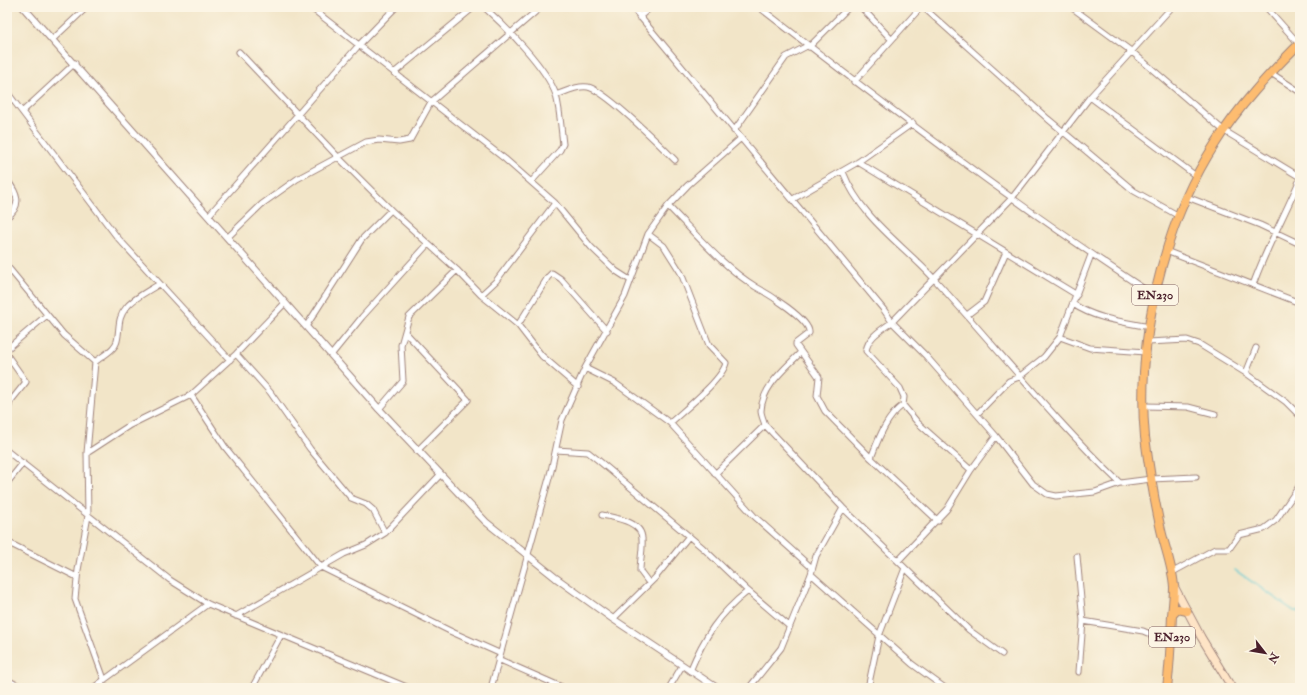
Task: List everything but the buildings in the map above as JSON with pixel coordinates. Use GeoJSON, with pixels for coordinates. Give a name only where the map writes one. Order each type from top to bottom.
{"type":"FeatureCollection","features":[{"type":"Feature","properties":{"kind":"main road","name":"EN230"},"geometry":{"type":"LineString","coordinates":[[1167,688],[1172,640],[1174,586],[1152,479],[1145,436],[1144,406],[1146,352],[1155,296],[1166,251],[1196,176],[1234,116],[1271,73],[1300,43]]}},
{"type":"Feature","properties":{"kind":"main road"},"geometry":{"type":"LineString","coordinates":[[1174,586],[1232,688]]}},
{"type":"Feature","properties":{"kind":"main road"},"geometry":{"type":"LineString","coordinates":[[1172,615],[1178,609],[1187,611]]}},
{"type":"Feature","properties":{"kind":"street"},"geometry":{"type":"LineString","coordinates":[[24,7],[379,409],[417,451],[486,522],[526,556],[613,619],[717,688]]}},
{"type":"Feature","properties":{"kind":"street"},"geometry":{"type":"LineString","coordinates":[[53,39],[87,7]]}},
{"type":"Feature","properties":{"kind":"street"},"geometry":{"type":"LineString","coordinates":[[310,7],[358,46],[505,159],[555,203],[591,247],[616,271],[630,280]]}},
{"type":"Feature","properties":{"kind":"street"},"geometry":{"type":"LineString","coordinates":[[209,215],[358,46],[396,7]]}},
{"type":"Feature","properties":{"kind":"street"},"geometry":{"type":"LineString","coordinates":[[394,73],[474,7]]}},
{"type":"Feature","properties":{"kind":"street"},"geometry":{"type":"LineString","coordinates":[[484,7],[512,32],[543,73],[556,95],[563,144],[560,150],[531,182]]}},
{"type":"Feature","properties":{"kind":"street"},"geometry":{"type":"LineString","coordinates":[[228,237],[262,204],[297,178],[373,141],[399,142],[410,140],[431,102],[542,7]]}},
{"type":"Feature","properties":{"kind":"street"},"geometry":{"type":"LineString","coordinates":[[632,7],[740,139],[793,198],[884,310],[892,322],[926,356],[977,414],[1033,484],[1047,494],[1056,496],[1095,492],[1120,483],[1152,479],[1196,477]]}},
{"type":"Feature","properties":{"kind":"street"},"geometry":{"type":"LineString","coordinates":[[639,17],[651,7]]}},
{"type":"Feature","properties":{"kind":"street"},"geometry":{"type":"LineString","coordinates":[[759,7],[854,82],[913,123],[1012,198],[1092,255],[1155,296]]}},
{"type":"Feature","properties":{"kind":"street"},"geometry":{"type":"LineString","coordinates":[[734,131],[786,57],[808,46],[849,7]]}},
{"type":"Feature","properties":{"kind":"street"},"geometry":{"type":"LineString","coordinates":[[862,7],[891,39]]}},
{"type":"Feature","properties":{"kind":"street"},"geometry":{"type":"LineString","coordinates":[[854,82],[891,39],[922,7],[1048,119],[1134,191],[1179,216]]}},
{"type":"Feature","properties":{"kind":"street"},"geometry":{"type":"LineString","coordinates":[[1071,7],[1131,51],[1224,130],[1300,178],[1276,232],[1267,248],[1253,285]]}},
{"type":"Feature","properties":{"kind":"street"},"geometry":{"type":"LineString","coordinates":[[871,458],[890,420],[897,409],[903,404],[904,397],[900,388],[866,351],[869,342],[875,334],[892,322],[1012,198],[1090,97],[1172,7]]}},
{"type":"Feature","properties":{"kind":"street"},"geometry":{"type":"LineString","coordinates":[[1266,7],[1300,43]]}},
{"type":"Feature","properties":{"kind":"street"},"geometry":{"type":"LineString","coordinates":[[238,52],[338,158],[481,294],[518,325],[542,356],[578,387]]}},
{"type":"Feature","properties":{"kind":"street"},"geometry":{"type":"LineString","coordinates":[[23,111],[75,63]]}},
{"type":"Feature","properties":{"kind":"street"},"geometry":{"type":"LineString","coordinates":[[1271,73],[1300,92]]}},
{"type":"Feature","properties":{"kind":"street"},"geometry":{"type":"LineString","coordinates":[[556,95],[582,86],[590,87],[600,93],[642,128],[675,160]]}},
{"type":"Feature","properties":{"kind":"street"},"geometry":{"type":"LineString","coordinates":[[7,92],[23,111],[117,237],[230,360]]}},
{"type":"Feature","properties":{"kind":"street"},"geometry":{"type":"LineString","coordinates":[[1090,97],[1196,176]]}},
{"type":"Feature","properties":{"kind":"street"},"geometry":{"type":"LineString","coordinates":[[793,198],[843,172],[913,123]]}},
{"type":"Feature","properties":{"kind":"street"},"geometry":{"type":"LineString","coordinates":[[491,688],[499,653],[556,450],[556,440],[562,420],[578,387],[585,368],[607,331],[625,296],[648,234],[668,206],[688,185],[740,139]]}},
{"type":"Feature","properties":{"kind":"street"},"geometry":{"type":"LineString","coordinates":[[858,162],[1077,295]]}},
{"type":"Feature","properties":{"kind":"street"},"geometry":{"type":"LineString","coordinates":[[843,172],[859,204],[887,235],[934,278],[1019,377],[1090,455],[1120,483]]}},
{"type":"Feature","properties":{"kind":"street"},"geometry":{"type":"LineString","coordinates":[[7,180],[16,193],[17,201],[15,208],[7,217]]}},
{"type":"Feature","properties":{"kind":"street"},"geometry":{"type":"LineString","coordinates":[[1187,197],[1276,232],[1300,244]]}},
{"type":"Feature","properties":{"kind":"street"},"geometry":{"type":"LineString","coordinates":[[481,294],[496,281],[555,203]]}},
{"type":"Feature","properties":{"kind":"street"},"geometry":{"type":"LineString","coordinates":[[668,206],[722,262],[741,277],[777,299],[807,326],[809,333],[796,343],[819,377],[818,396],[825,412],[871,458],[938,520]]}},
{"type":"Feature","properties":{"kind":"street"},"geometry":{"type":"LineString","coordinates":[[307,326],[362,239],[391,210]]}},
{"type":"Feature","properties":{"kind":"street"},"geometry":{"type":"LineString","coordinates":[[648,234],[664,246],[681,272],[710,345],[726,363],[724,370],[709,387],[670,423]]}},
{"type":"Feature","properties":{"kind":"street"},"geometry":{"type":"LineString","coordinates":[[332,354],[428,244]]}},
{"type":"Feature","properties":{"kind":"street"},"geometry":{"type":"LineString","coordinates":[[1166,251],[1298,302],[1300,295]]}},
{"type":"Feature","properties":{"kind":"street"},"geometry":{"type":"LineString","coordinates":[[967,315],[984,302],[1006,252]]}},
{"type":"Feature","properties":{"kind":"street"},"geometry":{"type":"LineString","coordinates":[[977,414],[1008,381],[1019,377],[1044,357],[1060,337],[1092,255]]}},
{"type":"Feature","properties":{"kind":"street"},"geometry":{"type":"LineString","coordinates":[[7,266],[64,335],[95,362]]}},
{"type":"Feature","properties":{"kind":"street"},"geometry":{"type":"LineString","coordinates":[[379,409],[403,381],[402,345],[409,317],[457,270]]}},
{"type":"Feature","properties":{"kind":"street"},"geometry":{"type":"LineString","coordinates":[[518,325],[552,273],[561,279],[607,331]]}},
{"type":"Feature","properties":{"kind":"street"},"geometry":{"type":"LineString","coordinates":[[104,679],[75,598],[77,577],[88,516],[87,453],[95,362],[116,345],[118,340],[118,323],[125,309],[159,284]]}},
{"type":"Feature","properties":{"kind":"street"},"geometry":{"type":"LineString","coordinates":[[87,453],[130,425],[191,395],[230,360],[285,303]]}},
{"type":"Feature","properties":{"kind":"street"},"geometry":{"type":"LineString","coordinates":[[1074,304],[1083,311],[1100,317],[1150,327]]}},
{"type":"Feature","properties":{"kind":"street"},"geometry":{"type":"LineString","coordinates":[[7,349],[47,315]]}},
{"type":"Feature","properties":{"kind":"street"},"geometry":{"type":"LineString","coordinates":[[405,332],[468,400],[417,451]]}},
{"type":"Feature","properties":{"kind":"street"},"geometry":{"type":"LineString","coordinates":[[1060,337],[1090,348],[1146,352]]}},
{"type":"Feature","properties":{"kind":"street"},"geometry":{"type":"LineString","coordinates":[[1148,342],[1193,341],[1246,373],[1286,402],[1300,416]]}},
{"type":"Feature","properties":{"kind":"street"},"geometry":{"type":"LineString","coordinates":[[1246,373],[1256,348]]}},
{"type":"Feature","properties":{"kind":"street"},"geometry":{"type":"LineString","coordinates":[[801,352],[768,388],[763,400],[761,412],[766,425],[843,508],[969,630],[1002,654]]}},
{"type":"Feature","properties":{"kind":"street"},"geometry":{"type":"LineString","coordinates":[[236,354],[270,392],[310,449],[351,498],[366,504],[373,510],[384,533]]}},
{"type":"Feature","properties":{"kind":"street"},"geometry":{"type":"LineString","coordinates":[[7,355],[26,382],[10,402],[7,413]]}},
{"type":"Feature","properties":{"kind":"street"},"geometry":{"type":"LineString","coordinates":[[585,368],[615,383],[670,423],[754,516],[812,568]]}},
{"type":"Feature","properties":{"kind":"street"},"geometry":{"type":"LineString","coordinates":[[191,395],[226,447],[321,567],[452,632],[499,653]]}},
{"type":"Feature","properties":{"kind":"street"},"geometry":{"type":"LineString","coordinates":[[903,404],[918,423],[971,470]]}},
{"type":"Feature","properties":{"kind":"street"},"geometry":{"type":"LineString","coordinates":[[1144,406],[1188,407],[1216,414]]}},
{"type":"Feature","properties":{"kind":"street"},"geometry":{"type":"LineString","coordinates":[[715,474],[766,425]]}},
{"type":"Feature","properties":{"kind":"street"},"geometry":{"type":"LineString","coordinates":[[898,561],[947,509],[971,470],[996,436]]}},
{"type":"Feature","properties":{"kind":"street"},"geometry":{"type":"LineString","coordinates":[[556,450],[588,452],[689,536],[748,591],[789,626]]}},
{"type":"Feature","properties":{"kind":"street"},"geometry":{"type":"LineString","coordinates":[[7,451],[170,580],[208,604],[408,688]]}},
{"type":"Feature","properties":{"kind":"street"},"geometry":{"type":"LineString","coordinates":[[7,483],[23,463]]}},
{"type":"Feature","properties":{"kind":"street"},"geometry":{"type":"LineString","coordinates":[[236,616],[321,567],[366,545],[384,533],[440,475]]}},
{"type":"Feature","properties":{"kind":"street"},"geometry":{"type":"LineString","coordinates":[[1171,573],[1215,549],[1229,549],[1239,535],[1264,529],[1276,520],[1300,485]]}},
{"type":"Feature","properties":{"kind":"street"},"geometry":{"type":"LineString","coordinates":[[749,688],[781,648],[811,574],[816,556],[843,508]]}},
{"type":"Feature","properties":{"kind":"street"},"geometry":{"type":"LineString","coordinates":[[602,514],[625,520],[640,532],[642,537],[640,571],[649,583]]}},
{"type":"Feature","properties":{"kind":"street"},"geometry":{"type":"LineString","coordinates":[[613,619],[649,583],[689,536]]}},
{"type":"Feature","properties":{"kind":"street"},"geometry":{"type":"LineString","coordinates":[[7,542],[77,577]]}},
{"type":"Feature","properties":{"kind":"street"},"geometry":{"type":"LineString","coordinates":[[1077,556],[1083,621],[1079,672]]}},
{"type":"Feature","properties":{"kind":"street"},"geometry":{"type":"LineString","coordinates":[[868,688],[879,636],[905,568]]}},
{"type":"Feature","properties":{"kind":"street"},"geometry":{"type":"LineString","coordinates":[[811,574],[879,636],[939,686],[945,688]]}},
{"type":"Feature","properties":{"kind":"street"},"geometry":{"type":"LineString","coordinates":[[690,671],[703,640],[726,610],[748,591]]}},
{"type":"Feature","properties":{"kind":"street"},"geometry":{"type":"LineString","coordinates":[[93,688],[208,604]]}},
{"type":"Feature","properties":{"kind":"street"},"geometry":{"type":"LineString","coordinates":[[1083,621],[1143,631],[1150,634],[1152,637],[1172,640]]}},
{"type":"Feature","properties":{"kind":"street"},"geometry":{"type":"LineString","coordinates":[[252,688],[281,635]]}},
{"type":"Feature","properties":{"kind":"street"},"geometry":{"type":"LineString","coordinates":[[498,660],[564,688]]}},
{"type":"Feature","properties":{"kind":"street"},"geometry":{"type":"LineString","coordinates":[[669,688],[682,666]]}},
{"type":"Feature","properties":{"kind":"street"},"geometry":{"type":"LineString","coordinates":[[7,680],[23,688]]}},
{"type":"Feature","properties":{"kind":"street"},"geometry":{"type":"LineString","coordinates":[[99,684],[107,688]]}},
{"type":"Feature","properties":{"kind":"waterway"},"geometry":{"type":"LineString","coordinates":[[1235,570],[1294,611],[1300,612]]}}]}
